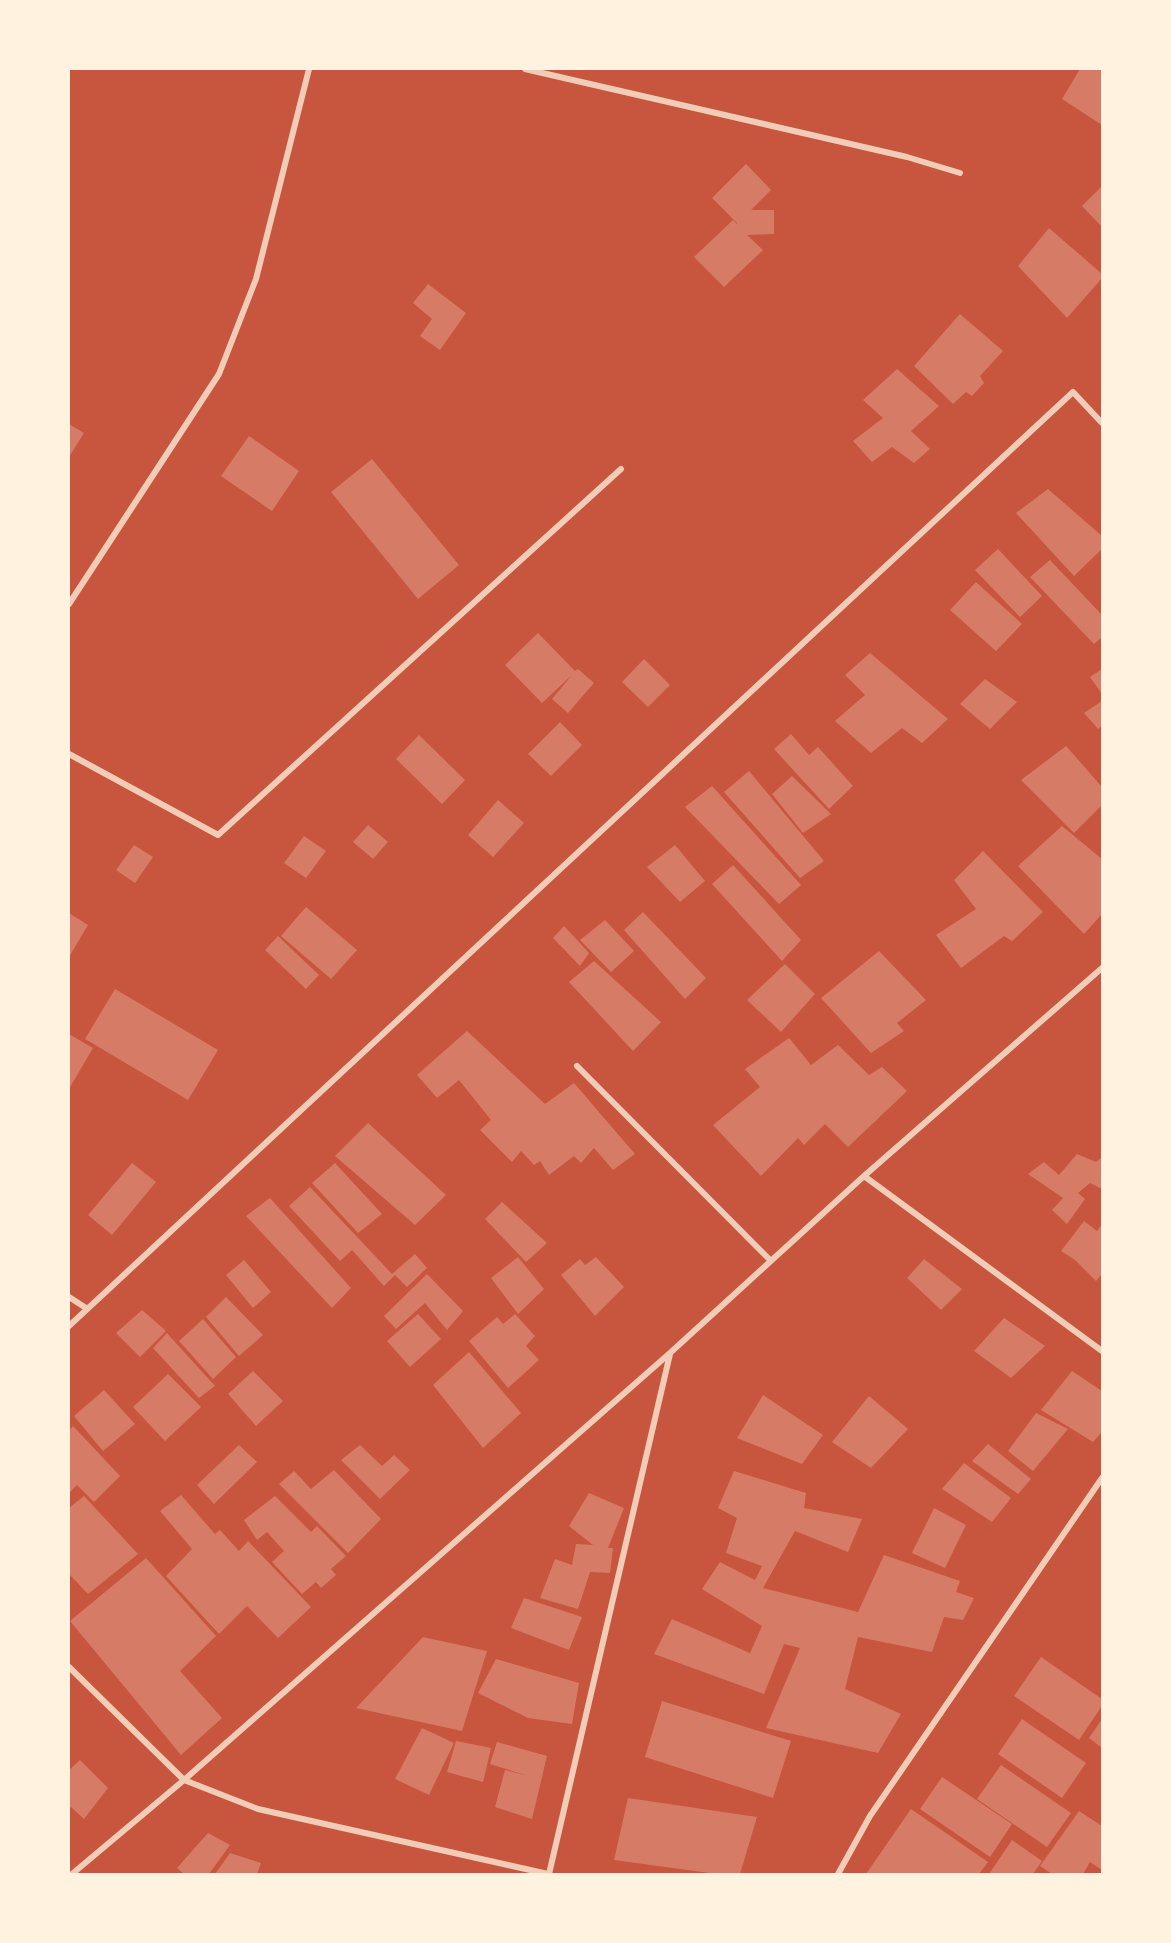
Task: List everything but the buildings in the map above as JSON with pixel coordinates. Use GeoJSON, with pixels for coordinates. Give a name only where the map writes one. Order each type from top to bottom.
{"type":"FeatureCollection","features":[{"type":"Feature","properties":{"kind":"street"},"geometry":{"type":"LineString","coordinates":[[69,604],[219,374],[256,279],[309,69]]}},
{"type":"Feature","properties":{"kind":"street"},"geometry":{"type":"LineString","coordinates":[[525,69],[907,157],[960,173]]}},
{"type":"Feature","properties":{"kind":"street"},"geometry":{"type":"LineString","coordinates":[[69,1326],[1073,392],[1102,423]]}},
{"type":"Feature","properties":{"kind":"street"},"geometry":{"type":"LineString","coordinates":[[69,754],[218,835],[621,470]]}},
{"type":"Feature","properties":{"kind":"street"},"geometry":{"type":"LineString","coordinates":[[72,1874],[184,1780],[670,1353],[864,1176],[1102,968]]}},
{"type":"Feature","properties":{"kind":"street"},"geometry":{"type":"LineString","coordinates":[[577,1066],[770,1260]]}},
{"type":"Feature","properties":{"kind":"street"},"geometry":{"type":"LineString","coordinates":[[864,1176],[1102,1351]]}},
{"type":"Feature","properties":{"kind":"street"},"geometry":{"type":"LineString","coordinates":[[69,1297],[86,1308]]}},
{"type":"Feature","properties":{"kind":"street"},"geometry":{"type":"LineString","coordinates":[[69,1667],[184,1780],[258,1809],[548,1874],[670,1353]]}},
{"type":"Feature","properties":{"kind":"street"},"geometry":{"type":"LineString","coordinates":[[838,1874],[870,1816],[1102,1478]]}}]}
